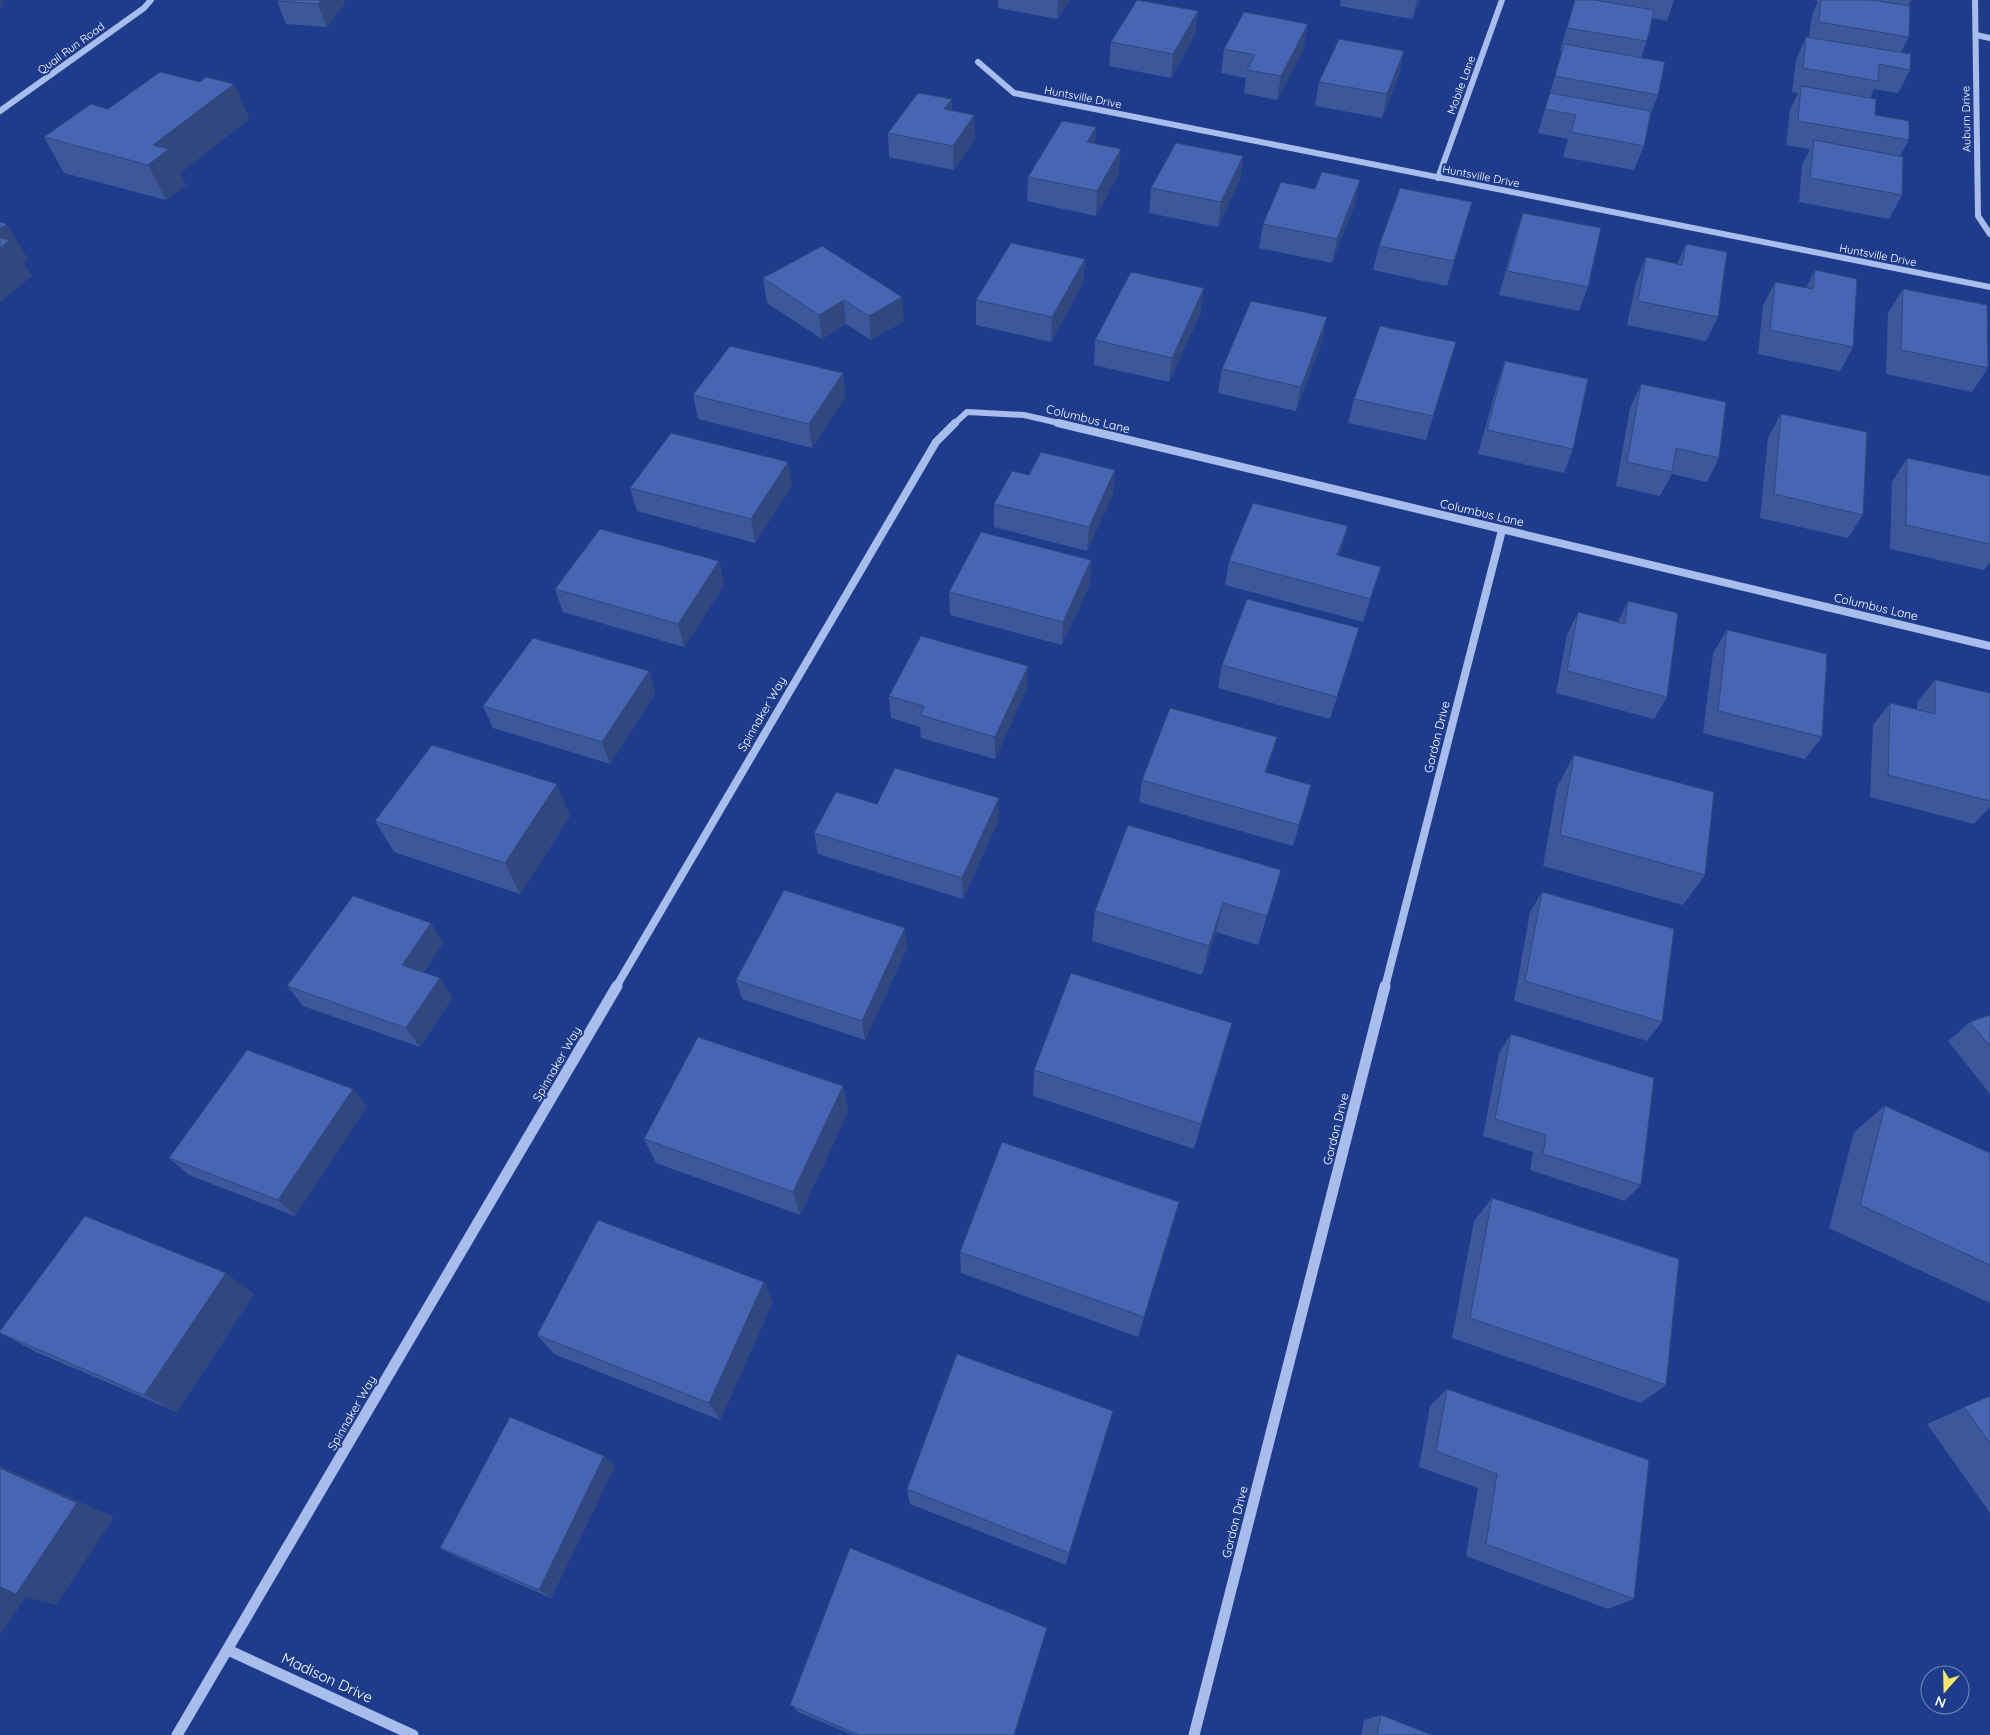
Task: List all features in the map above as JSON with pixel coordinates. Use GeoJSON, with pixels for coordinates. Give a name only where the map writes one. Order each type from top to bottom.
{"type":"FeatureCollection","features":[{"type":"Feature","properties":{"kind":"street","name":"Quail Run Road"},"geometry":{"type":"LineString","coordinates":[[0,111],[144,8],[152,0]]}},
{"type":"Feature","properties":{"kind":"street","name":"Mobile Lane"},"geometry":{"type":"LineString","coordinates":[[1438,178],[1502,0]]}},
{"type":"Feature","properties":{"kind":"street","name":"Auburn Drive"},"geometry":{"type":"LineString","coordinates":[[1975,0],[1978,216],[1990,234]]}},
{"type":"Feature","properties":{"kind":"street"},"geometry":{"type":"LineString","coordinates":[[1976,35],[1990,38]]}},
{"type":"Feature","properties":{"kind":"street","name":"Huntsville Drive"},"geometry":{"type":"LineString","coordinates":[[978,62],[1014,93],[1990,287]]}},
{"type":"Feature","properties":{"kind":"street","name":"Columbus Lane"},"geometry":{"type":"LineString","coordinates":[[967,412],[1024,415],[1990,646]]}},
{"type":"Feature","properties":{"kind":"street","name":"Spinnaker Way"},"geometry":{"type":"LineString","coordinates":[[177,1735],[936,442],[967,412]]}},
{"type":"Feature","properties":{"kind":"street","name":"Gordon Drive"},"geometry":{"type":"LineString","coordinates":[[1194,1735],[1502,530]]}},
{"type":"Feature","properties":{"kind":"street","name":"Madison Drive"},"geometry":{"type":"LineString","coordinates":[[228,1650],[413,1735]]}},
{"type":"Feature","properties":{"kind":"building"},"geometry":{"type":"Polygon","coordinates":[[[278,0],[321,0],[318,4],[278,0]]]}},
{"type":"Feature","properties":{"kind":"building"},"geometry":{"type":"Polygon","coordinates":[[[1137,0],[1198,11],[1173,54],[1111,42],[1137,0]]]}},
{"type":"Feature","properties":{"kind":"building"},"geometry":{"type":"Polygon","coordinates":[[[1575,0],[1595,0],[1654,10],[1647,41],[1567,28],[1575,0]]]}},
{"type":"Feature","properties":{"kind":"building"},"geometry":{"type":"Polygon","coordinates":[[[1821,0],[1871,0],[1910,6],[1909,37],[1819,22],[1821,0]]]}},
{"type":"Feature","properties":{"kind":"building"},"geometry":{"type":"Polygon","coordinates":[[[1244,12],[1308,24],[1281,76],[1247,70],[1255,55],[1224,49],[1244,12]]]}},
{"type":"Feature","properties":{"kind":"building"},"geometry":{"type":"Polygon","coordinates":[[[1806,37],[1911,54],[1910,70],[1879,64],[1878,81],[1803,68],[1806,37]]]}},
{"type":"Feature","properties":{"kind":"building"},"geometry":{"type":"Polygon","coordinates":[[[1339,39],[1404,51],[1387,94],[1319,82],[1339,39]]]}},
{"type":"Feature","properties":{"kind":"building"},"geometry":{"type":"Polygon","coordinates":[[[1564,44],[1665,62],[1658,95],[1555,76],[1564,44]]]}},
{"type":"Feature","properties":{"kind":"building"},"geometry":{"type":"Polygon","coordinates":[[[160,72],[200,82],[206,77],[234,84],[153,145],[169,149],[148,165],[44,137],[91,104],[108,109],[160,72]]]}},
{"type":"Feature","properties":{"kind":"building"},"geometry":{"type":"Polygon","coordinates":[[[1801,86],[1876,99],[1875,115],[1909,121],[1909,140],[1798,121],[1801,86]]]}},
{"type":"Feature","properties":{"kind":"building"},"geometry":{"type":"Polygon","coordinates":[[[918,93],[952,99],[944,109],[974,115],[953,146],[888,133],[918,93]]]}},
{"type":"Feature","properties":{"kind":"building"},"geometry":{"type":"Polygon","coordinates":[[[1550,93],[1651,111],[1644,146],[1571,132],[1576,115],[1545,109],[1550,93]]]}},
{"type":"Feature","properties":{"kind":"building"},"geometry":{"type":"Polygon","coordinates":[[[1062,121],[1096,127],[1087,142],[1121,149],[1097,191],[1028,177],[1062,121]]]}},
{"type":"Feature","properties":{"kind":"building"},"geometry":{"type":"Polygon","coordinates":[[[1814,140],[1903,157],[1902,195],[1810,178],[1814,140]]]}},
{"type":"Feature","properties":{"kind":"building"},"geometry":{"type":"Polygon","coordinates":[[[1176,143],[1243,156],[1221,202],[1151,188],[1176,143]]]}},
{"type":"Feature","properties":{"kind":"building"},"geometry":{"type":"Polygon","coordinates":[[[1322,172],[1360,180],[1337,239],[1263,224],[1281,182],[1315,189],[1322,172]]]}},
{"type":"Feature","properties":{"kind":"building"},"geometry":{"type":"Polygon","coordinates":[[[1400,188],[1472,202],[1454,261],[1379,246],[1400,188]]]}},
{"type":"Feature","properties":{"kind":"building"},"geometry":{"type":"Polygon","coordinates":[[[1523,213],[1601,228],[1588,287],[1507,271],[1523,213]]]}},
{"type":"Feature","properties":{"kind":"building"},"geometry":{"type":"Polygon","coordinates":[[[0,222],[7,224],[0,229],[0,222]]]}},
{"type":"Feature","properties":{"kind":"building"},"geometry":{"type":"Polygon","coordinates":[[[0,238],[10,240],[0,248],[0,238]]]}},
{"type":"Feature","properties":{"kind":"building"},"geometry":{"type":"Polygon","coordinates":[[[1011,243],[1085,259],[1052,317],[976,300],[1011,243]]]}},
{"type":"Feature","properties":{"kind":"building"},"geometry":{"type":"Polygon","coordinates":[[[1686,244],[1727,252],[1718,317],[1638,301],[1646,257],[1682,265],[1686,244]]]}},
{"type":"Feature","properties":{"kind":"building"},"geometry":{"type":"Polygon","coordinates":[[[822,246],[902,297],[869,316],[844,300],[819,315],[763,278],[822,246]]]}},
{"type":"Feature","properties":{"kind":"building"},"geometry":{"type":"Polygon","coordinates":[[[1815,270],[1857,279],[1853,347],[1770,330],[1775,282],[1813,289],[1815,270]]]}},
{"type":"Feature","properties":{"kind":"building"},"geometry":{"type":"Polygon","coordinates":[[[1131,272],[1204,288],[1172,358],[1095,340],[1131,272]]]}},
{"type":"Feature","properties":{"kind":"building"},"geometry":{"type":"Polygon","coordinates":[[[1903,289],[1987,305],[1988,368],[1901,350],[1903,289]]]}},
{"type":"Feature","properties":{"kind":"building"},"geometry":{"type":"Polygon","coordinates":[[[1251,301],[1327,317],[1301,387],[1222,369],[1251,301]]]}},
{"type":"Feature","properties":{"kind":"building"},"geometry":{"type":"Polygon","coordinates":[[[1380,326],[1456,342],[1433,416],[1354,399],[1380,326]]]}},
{"type":"Feature","properties":{"kind":"building"},"geometry":{"type":"Polygon","coordinates":[[[730,346],[843,373],[809,424],[693,395],[730,346]]]}},
{"type":"Feature","properties":{"kind":"building"},"geometry":{"type":"Polygon","coordinates":[[[1505,361],[1588,379],[1573,449],[1487,430],[1505,361]]]}},
{"type":"Feature","properties":{"kind":"building"},"geometry":{"type":"Polygon","coordinates":[[[1641,384],[1726,402],[1719,458],[1676,448],[1672,472],[1627,462],[1641,384]]]}},
{"type":"Feature","properties":{"kind":"building"},"geometry":{"type":"Polygon","coordinates":[[[1781,414],[1867,432],[1863,515],[1774,494],[1781,414]]]}},
{"type":"Feature","properties":{"kind":"building"},"geometry":{"type":"Polygon","coordinates":[[[671,433],[788,462],[751,519],[630,488],[671,433]]]}},
{"type":"Feature","properties":{"kind":"building"},"geometry":{"type":"Polygon","coordinates":[[[1041,452],[1115,470],[1089,527],[994,504],[1012,471],[1029,475],[1041,452]]]}},
{"type":"Feature","properties":{"kind":"building"},"geometry":{"type":"Polygon","coordinates":[[[1907,458],[1990,476],[1990,544],[1906,525],[1907,458]]]}},
{"type":"Feature","properties":{"kind":"building"},"geometry":{"type":"Polygon","coordinates":[[[1253,503],[1348,526],[1337,555],[1381,567],[1370,599],[1229,561],[1253,503]]]}},
{"type":"Feature","properties":{"kind":"building"},"geometry":{"type":"Polygon","coordinates":[[[600,529],[719,561],[678,624],[555,589],[600,529]]]}},
{"type":"Feature","properties":{"kind":"building"},"geometry":{"type":"Polygon","coordinates":[[[981,532],[1091,560],[1063,622],[949,592],[981,532]]]}},
{"type":"Feature","properties":{"kind":"building"},"geometry":{"type":"Polygon","coordinates":[[[1247,599],[1359,628],[1337,697],[1222,665],[1247,599]]]}},
{"type":"Feature","properties":{"kind":"building"},"geometry":{"type":"Polygon","coordinates":[[[1628,601],[1678,613],[1667,697],[1567,671],[1578,612],[1625,624],[1628,601]]]}},
{"type":"Feature","properties":{"kind":"building"},"geometry":{"type":"Polygon","coordinates":[[[1727,630],[1827,654],[1822,737],[1718,711],[1727,630]]]}},
{"type":"Feature","properties":{"kind":"building"},"geometry":{"type":"Polygon","coordinates":[[[921,636],[1028,666],[995,737],[920,715],[924,706],[889,696],[921,636]]]}},
{"type":"Feature","properties":{"kind":"building"},"geometry":{"type":"Polygon","coordinates":[[[533,638],[649,671],[602,742],[483,706],[533,638]]]}},
{"type":"Feature","properties":{"kind":"building"},"geometry":{"type":"Polygon","coordinates":[[[1935,680],[1990,693],[1990,801],[1888,775],[1890,703],[1935,714],[1935,680]]]}},
{"type":"Feature","properties":{"kind":"building"},"geometry":{"type":"Polygon","coordinates":[[[1170,708],[1277,737],[1265,772],[1311,785],[1299,825],[1142,780],[1170,708]]]}},
{"type":"Feature","properties":{"kind":"building"},"geometry":{"type":"Polygon","coordinates":[[[432,745],[557,784],[505,863],[375,821],[432,745]]]}},
{"type":"Feature","properties":{"kind":"building"},"geometry":{"type":"Polygon","coordinates":[[[1574,755],[1714,792],[1705,875],[1560,835],[1574,755]]]}},
{"type":"Feature","properties":{"kind":"building"},"geometry":{"type":"Polygon","coordinates":[[[895,768],[999,798],[962,878],[814,833],[836,792],[877,804],[895,768]]]}},
{"type":"Feature","properties":{"kind":"building"},"geometry":{"type":"Polygon","coordinates":[[[1128,825],[1281,870],[1267,916],[1223,903],[1209,946],[1095,911],[1128,825]]]}},
{"type":"Feature","properties":{"kind":"building"},"geometry":{"type":"Polygon","coordinates":[[[784,890],[905,928],[862,1021],[736,980],[784,890]]]}},
{"type":"Feature","properties":{"kind":"building"},"geometry":{"type":"Polygon","coordinates":[[[1542,892],[1674,929],[1662,1022],[1525,981],[1542,892]]]}},
{"type":"Feature","properties":{"kind":"building"},"geometry":{"type":"Polygon","coordinates":[[[353,896],[431,923],[402,965],[440,978],[406,1028],[287,986],[353,896]]]}},
{"type":"Feature","properties":{"kind":"building"},"geometry":{"type":"Polygon","coordinates":[[[1071,973],[1232,1023],[1201,1124],[1034,1070],[1071,973]]]}},
{"type":"Feature","properties":{"kind":"building"},"geometry":{"type":"Polygon","coordinates":[[[1990,1015],[1990,1046],[1970,1022],[1990,1015]]]}},
{"type":"Feature","properties":{"kind":"building"},"geometry":{"type":"Polygon","coordinates":[[[1511,1034],[1654,1078],[1641,1185],[1543,1154],[1546,1135],[1495,1119],[1511,1034]]]}},
{"type":"Feature","properties":{"kind":"building"},"geometry":{"type":"Polygon","coordinates":[[[698,1037],[843,1086],[793,1192],[644,1139],[698,1037]]]}},
{"type":"Feature","properties":{"kind":"building"},"geometry":{"type":"Polygon","coordinates":[[[247,1050],[353,1089],[278,1200],[169,1158],[247,1050]]]}},
{"type":"Feature","properties":{"kind":"building"},"geometry":{"type":"Polygon","coordinates":[[[1885,1106],[1990,1153],[1990,1265],[1860,1205],[1885,1106]]]}},
{"type":"Feature","properties":{"kind":"building"},"geometry":{"type":"Polygon","coordinates":[[[1002,1142],[1179,1202],[1144,1317],[960,1252],[1002,1142]]]}},
{"type":"Feature","properties":{"kind":"building"},"geometry":{"type":"Polygon","coordinates":[[[1492,1198],[1679,1259],[1666,1385],[1470,1318],[1492,1198]]]}},
{"type":"Feature","properties":{"kind":"building"},"geometry":{"type":"Polygon","coordinates":[[[85,1216],[226,1273],[144,1395],[0,1333],[85,1216]]]}},
{"type":"Feature","properties":{"kind":"building"},"geometry":{"type":"Polygon","coordinates":[[[598,1220],[764,1282],[709,1403],[537,1335],[598,1220]]]}},
{"type":"Feature","properties":{"kind":"building"},"geometry":{"type":"Polygon","coordinates":[[[957,1354],[1113,1411],[1069,1553],[907,1489],[957,1354]]]}},
{"type":"Feature","properties":{"kind":"building"},"geometry":{"type":"Polygon","coordinates":[[[1447,1389],[1649,1460],[1634,1599],[1486,1544],[1497,1474],[1436,1451],[1447,1389]]]}},
{"type":"Feature","properties":{"kind":"building"},"geometry":{"type":"Polygon","coordinates":[[[1990,1396],[1990,1443],[1964,1407],[1990,1396]]]}},
{"type":"Feature","properties":{"kind":"building"},"geometry":{"type":"Polygon","coordinates":[[[510,1417],[604,1456],[539,1590],[440,1548],[510,1417]]]}},
{"type":"Feature","properties":{"kind":"building"},"geometry":{"type":"Polygon","coordinates":[[[0,1468],[77,1503],[16,1594],[0,1587],[0,1468]]]}},
{"type":"Feature","properties":{"kind":"building"},"geometry":{"type":"Polygon","coordinates":[[[850,1548],[1047,1628],[1014,1735],[858,1735],[790,1705],[850,1548]]]}},
{"type":"Feature","properties":{"kind":"building"},"geometry":{"type":"Polygon","coordinates":[[[1381,1715],[1432,1735],[1377,1735],[1381,1715]]]}}]}
